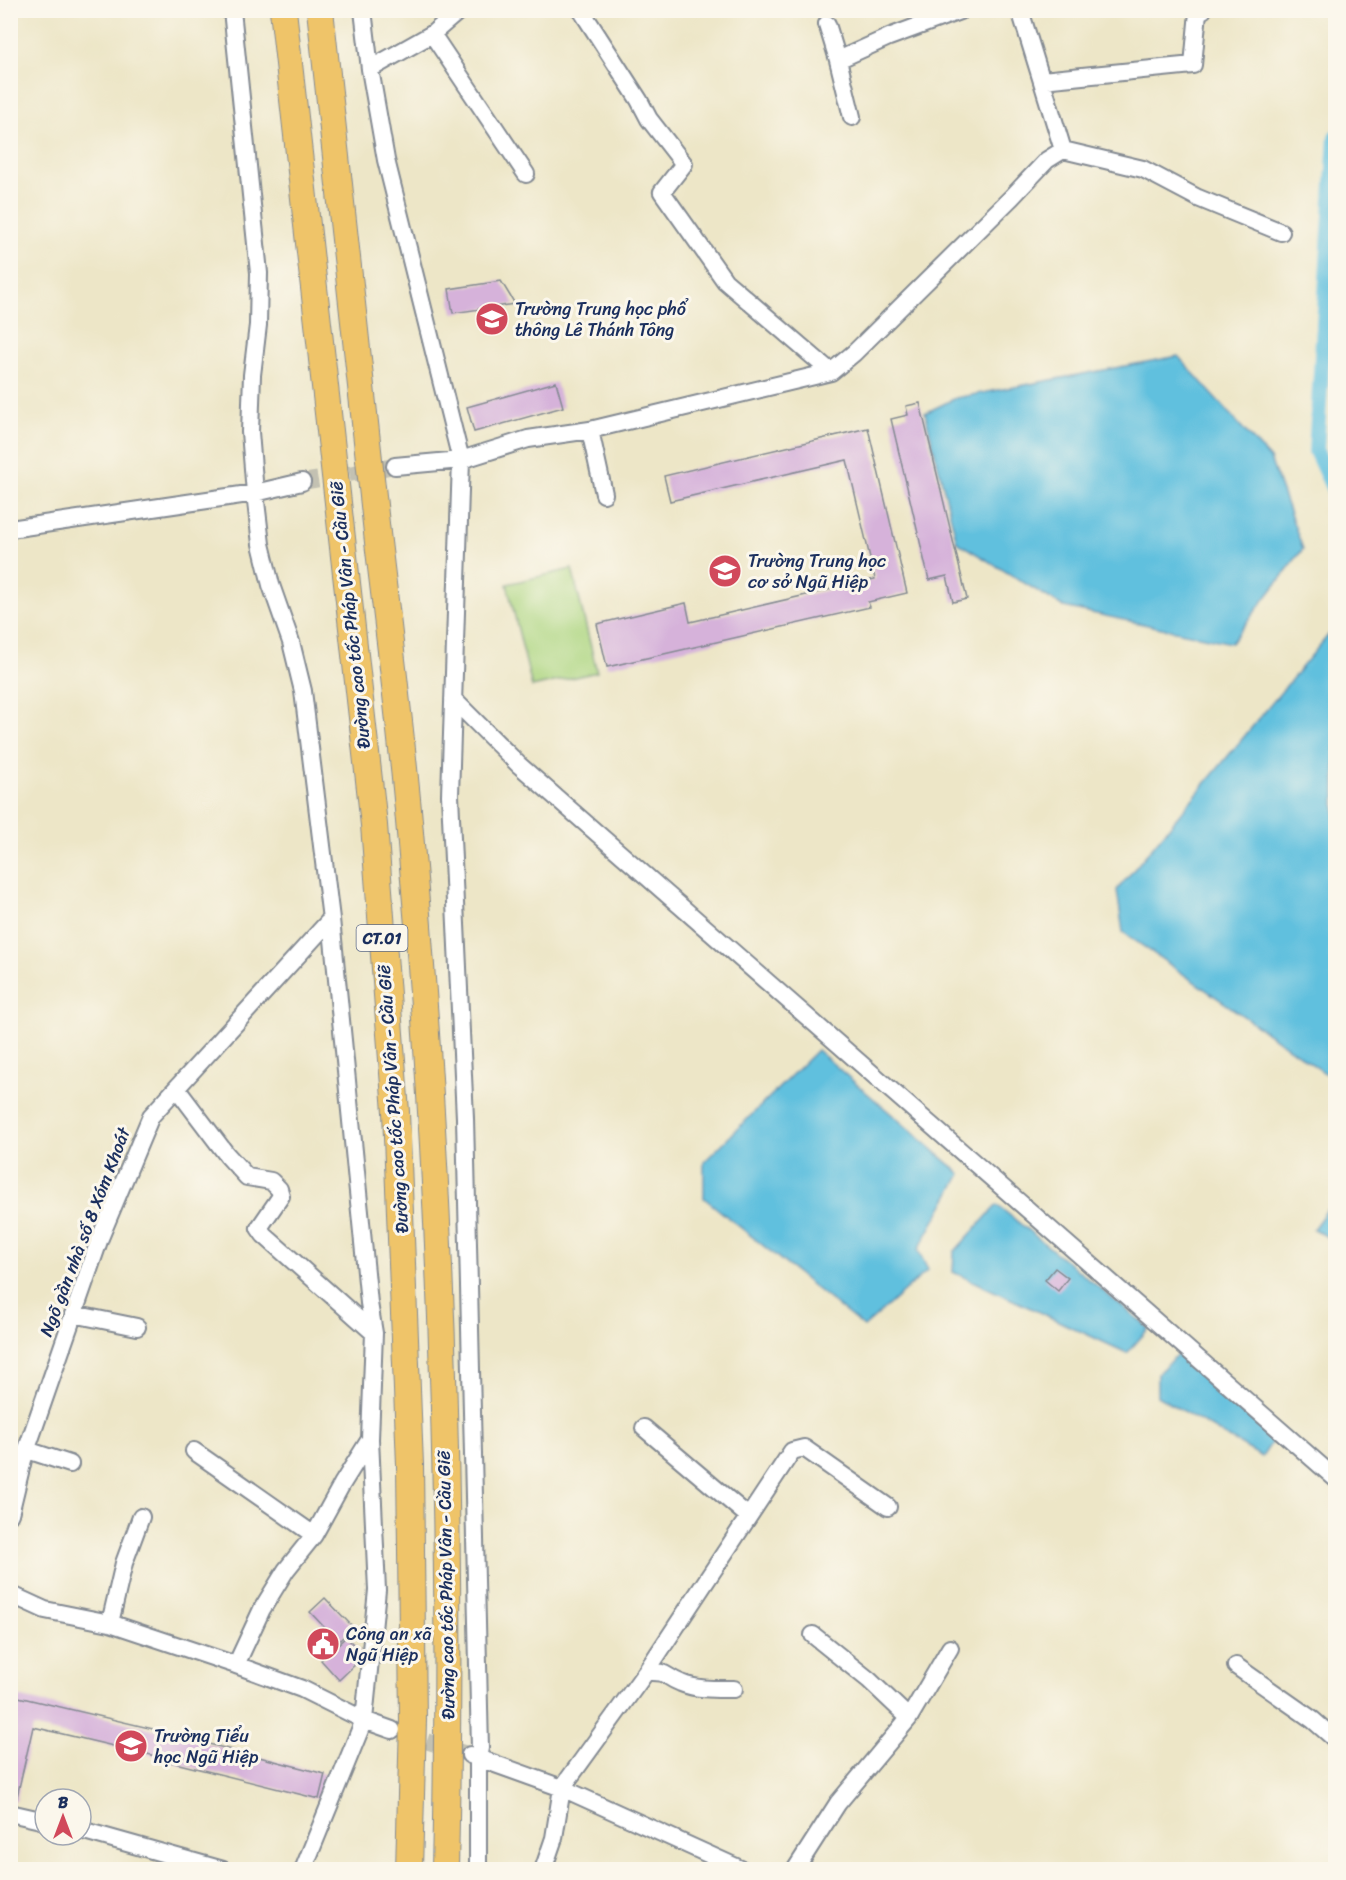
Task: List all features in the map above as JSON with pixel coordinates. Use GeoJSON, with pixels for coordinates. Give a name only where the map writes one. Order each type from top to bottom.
{"type":"FeatureCollection","features":[{"type":"Feature","properties":{"kind":"highway","name":"Đường cao tốc Pháp Vân - Cầu Giẽ"},"geometry":{"type":"LineString","coordinates":[[283,10],[372,813],[395,1101],[410,1465],[413,1720],[410,1869]]}},
{"type":"Feature","properties":{"kind":"highway","name":"Đường cao tốc Pháp Vân - Cầu Giẽ"},"geometry":{"type":"LineString","coordinates":[[320,10],[409,820],[430,1106],[440,1284],[445,1467],[448,1723],[445,1869]]}},
{"type":"Feature","properties":{"kind":"street"},"geometry":{"type":"LineString","coordinates":[[232,10],[259,273],[258,326],[252,375],[250,432],[255,493],[261,544],[271,585],[291,642],[303,691],[331,919],[374,1334],[370,1439],[377,1590],[364,1720],[303,1869]]}},
{"type":"Feature","properties":{"kind":"street"},"geometry":{"type":"LineString","coordinates":[[363,10],[370,69],[386,160],[461,460],[450,795],[465,1118],[480,1748],[474,1757],[478,1869]]}},
{"type":"Feature","properties":{"kind":"street"},"geometry":{"type":"LineString","coordinates":[[370,69],[432,34],[460,10]]}},
{"type":"Feature","properties":{"kind":"street"},"geometry":{"type":"LineString","coordinates":[[581,10],[649,119],[684,164],[662,192],[725,281],[831,372]]}},
{"type":"Feature","properties":{"kind":"street"},"geometry":{"type":"LineString","coordinates":[[838,60],[889,37],[962,10]]}},
{"type":"Feature","properties":{"kind":"street"},"geometry":{"type":"LineString","coordinates":[[1020,10],[1063,150]]}},
{"type":"Feature","properties":{"kind":"street"},"geometry":{"type":"LineString","coordinates":[[1042,80],[1193,65],[1198,12],[1203,10]]}},
{"type":"Feature","properties":{"kind":"street"},"geometry":{"type":"LineString","coordinates":[[827,24],[852,117]]}},
{"type":"Feature","properties":{"kind":"street"},"geometry":{"type":"LineString","coordinates":[[432,34],[526,174]]}},
{"type":"Feature","properties":{"kind":"street"},"geometry":{"type":"LineString","coordinates":[[395,466],[461,460],[528,439],[590,430],[831,372],[854,353],[1047,160],[1063,150],[1143,169],[1198,198],[1281,232]]}},
{"type":"Feature","properties":{"kind":"street"},"geometry":{"type":"LineString","coordinates":[[590,430],[604,494]]}},
{"type":"Feature","properties":{"kind":"street"},"geometry":{"type":"LineString","coordinates":[[10,529],[255,493],[302,482]]}},
{"type":"Feature","properties":{"kind":"street"},"geometry":{"type":"LineString","coordinates":[[453,699],[519,765],[1335,1479]]}},
{"type":"Feature","properties":{"kind":"street","name":"Ngõ gần nhà số 8 Xóm Khoát"},"geometry":{"type":"LineString","coordinates":[[10,1514],[27,1450],[73,1314],[100,1238],[151,1116],[331,919]]}},
{"type":"Feature","properties":{"kind":"street"},"geometry":{"type":"LineString","coordinates":[[177,1089],[227,1155],[247,1177],[271,1181],[279,1189],[281,1196],[259,1228],[264,1235],[374,1334]]}},
{"type":"Feature","properties":{"kind":"street"},"geometry":{"type":"LineString","coordinates":[[73,1314],[137,1327]]}},
{"type":"Feature","properties":{"kind":"street"},"geometry":{"type":"LineString","coordinates":[[644,1428],[748,1516]]}},
{"type":"Feature","properties":{"kind":"street"},"geometry":{"type":"LineString","coordinates":[[237,1665],[262,1609],[286,1570],[314,1535],[370,1439]]}},
{"type":"Feature","properties":{"kind":"street"},"geometry":{"type":"LineString","coordinates":[[543,1869],[554,1838],[562,1788],[646,1672],[792,1450],[804,1448],[888,1507]]}},
{"type":"Feature","properties":{"kind":"street"},"geometry":{"type":"LineString","coordinates":[[27,1450],[70,1464]]}},
{"type":"Feature","properties":{"kind":"street"},"geometry":{"type":"LineString","coordinates":[[194,1451],[314,1535]]}},
{"type":"Feature","properties":{"kind":"street"},"geometry":{"type":"LineString","coordinates":[[110,1623],[124,1563],[141,1517]]}},
{"type":"Feature","properties":{"kind":"street"},"geometry":{"type":"LineString","coordinates":[[10,1594],[45,1610],[110,1623],[237,1665],[302,1689],[364,1720],[392,1730]]}},
{"type":"Feature","properties":{"kind":"street"},"geometry":{"type":"LineString","coordinates":[[813,1635],[869,1680],[909,1718]]}},
{"type":"Feature","properties":{"kind":"street"},"geometry":{"type":"LineString","coordinates":[[795,1869],[838,1803],[909,1718],[950,1648]]}},
{"type":"Feature","properties":{"kind":"street"},"geometry":{"type":"LineString","coordinates":[[1236,1666],[1313,1720],[1335,1740]]}},
{"type":"Feature","properties":{"kind":"street"},"geometry":{"type":"LineString","coordinates":[[646,1672],[662,1671],[682,1684],[710,1689],[734,1689]]}},
{"type":"Feature","properties":{"kind":"street"},"geometry":{"type":"LineString","coordinates":[[474,1757],[562,1788],[743,1869]]}},
{"type":"Feature","properties":{"kind":"street"},"geometry":{"type":"LineString","coordinates":[[10,1813],[33,1818]]}},
{"type":"Feature","properties":{"kind":"street"},"geometry":{"type":"LineString","coordinates":[[93,1833],[223,1869]]}},
{"type":"Feature","properties":{"kind":"green space"},"geometry":{"type":"Polygon","coordinates":[[[572,569],[597,672],[532,687],[507,584],[572,569]]]}},
{"type":"Feature","properties":{"kind":"water"},"geometry":{"type":"Polygon","coordinates":[[[1178,356],[1270,459],[1303,549],[1231,643],[1064,607],[957,542],[925,413],[956,398],[1178,356]]]}},
{"type":"Feature","properties":{"kind":"water"},"geometry":{"type":"Polygon","coordinates":[[[1335,627],[1335,1080],[1123,932],[1117,890],[1335,627]]]}},
{"type":"Feature","properties":{"kind":"water"},"geometry":{"type":"Polygon","coordinates":[[[817,1050],[961,1174],[918,1250],[928,1270],[864,1327],[704,1198],[704,1162],[817,1050]]]}},
{"type":"Feature","properties":{"kind":"water"},"geometry":{"type":"Polygon","coordinates":[[[1335,1199],[1335,1241],[1313,1229],[1335,1199]]]}},
{"type":"Feature","properties":{"kind":"water"},"geometry":{"type":"Polygon","coordinates":[[[997,1205],[1149,1328],[1127,1353],[953,1272],[954,1252],[997,1205]]]}},
{"type":"Feature","properties":{"kind":"water"},"geometry":{"type":"Polygon","coordinates":[[[1178,1354],[1274,1439],[1262,1457],[1157,1396],[1157,1374],[1178,1354]]]}},
{"type":"Feature","properties":{"kind":"building"},"geometry":{"type":"Polygon","coordinates":[[[501,281],[515,304],[453,313],[449,289],[501,281]]]}},
{"type":"Feature","properties":{"kind":"building"},"geometry":{"type":"Polygon","coordinates":[[[556,382],[563,407],[474,432],[467,407],[556,382]]]}},
{"type":"Feature","properties":{"kind":"building"},"geometry":{"type":"Polygon","coordinates":[[[920,403],[967,599],[953,602],[947,576],[929,580],[891,419],[908,415],[906,406],[920,403]]]}},
{"type":"Feature","properties":{"kind":"building"},"geometry":{"type":"Polygon","coordinates":[[[868,428],[907,593],[868,602],[870,607],[607,667],[597,624],[686,603],[690,622],[875,579],[847,460],[670,501],[664,476],[868,428]]]}},
{"type":"Feature","properties":{"kind":"building"},"geometry":{"type":"Polygon","coordinates":[[[1055,1268],[1068,1278],[1058,1291],[1045,1280],[1055,1268]]]}},
{"type":"Feature","properties":{"kind":"building"},"geometry":{"type":"Polygon","coordinates":[[[325,1598],[353,1627],[338,1642],[310,1612],[325,1598]]]}},
{"type":"Feature","properties":{"kind":"building"},"geometry":{"type":"Polygon","coordinates":[[[346,1637],[360,1651],[359,1661],[339,1680],[321,1660],[346,1637]]]}},
{"type":"Feature","properties":{"kind":"building"},"geometry":{"type":"Polygon","coordinates":[[[10,1695],[166,1732],[325,1774],[319,1799],[163,1760],[164,1758],[33,1727],[16,1801],[10,1801],[10,1695]]]}},
{"type":"Feature","properties":{"kind":"waterway"},"geometry":{"type":"LineString","coordinates":[[1336,137],[1316,451],[1336,494]]}},
{"type":"Feature","properties":{"kind":"tunnel"},"geometry":{"type":"LineString","coordinates":[[302,482],[395,466]]}},
{"type":"Feature","properties":{"kind":"tunnel"},"geometry":{"type":"LineString","coordinates":[[404,1734],[470,1755]]}},
{"type":"Feature","properties":{"kind":"place","name":"Trường Trung học phổ thông Lê Thánh Tông"},"geometry":{"type":"Point","coordinates":[492,319]}},
{"type":"Feature","properties":{"kind":"place","name":"Trường Trung học cơ sở Ngũ Hiệp"},"geometry":{"type":"Point","coordinates":[725,571]}},
{"type":"Feature","properties":{"kind":"place","name":"Công an xã Ngũ Hiệp"},"geometry":{"type":"Point","coordinates":[323,1644]}},
{"type":"Feature","properties":{"kind":"place","name":"Trường Tiểu học Ngũ Hiệp"},"geometry":{"type":"Point","coordinates":[131,1746]}}]}
